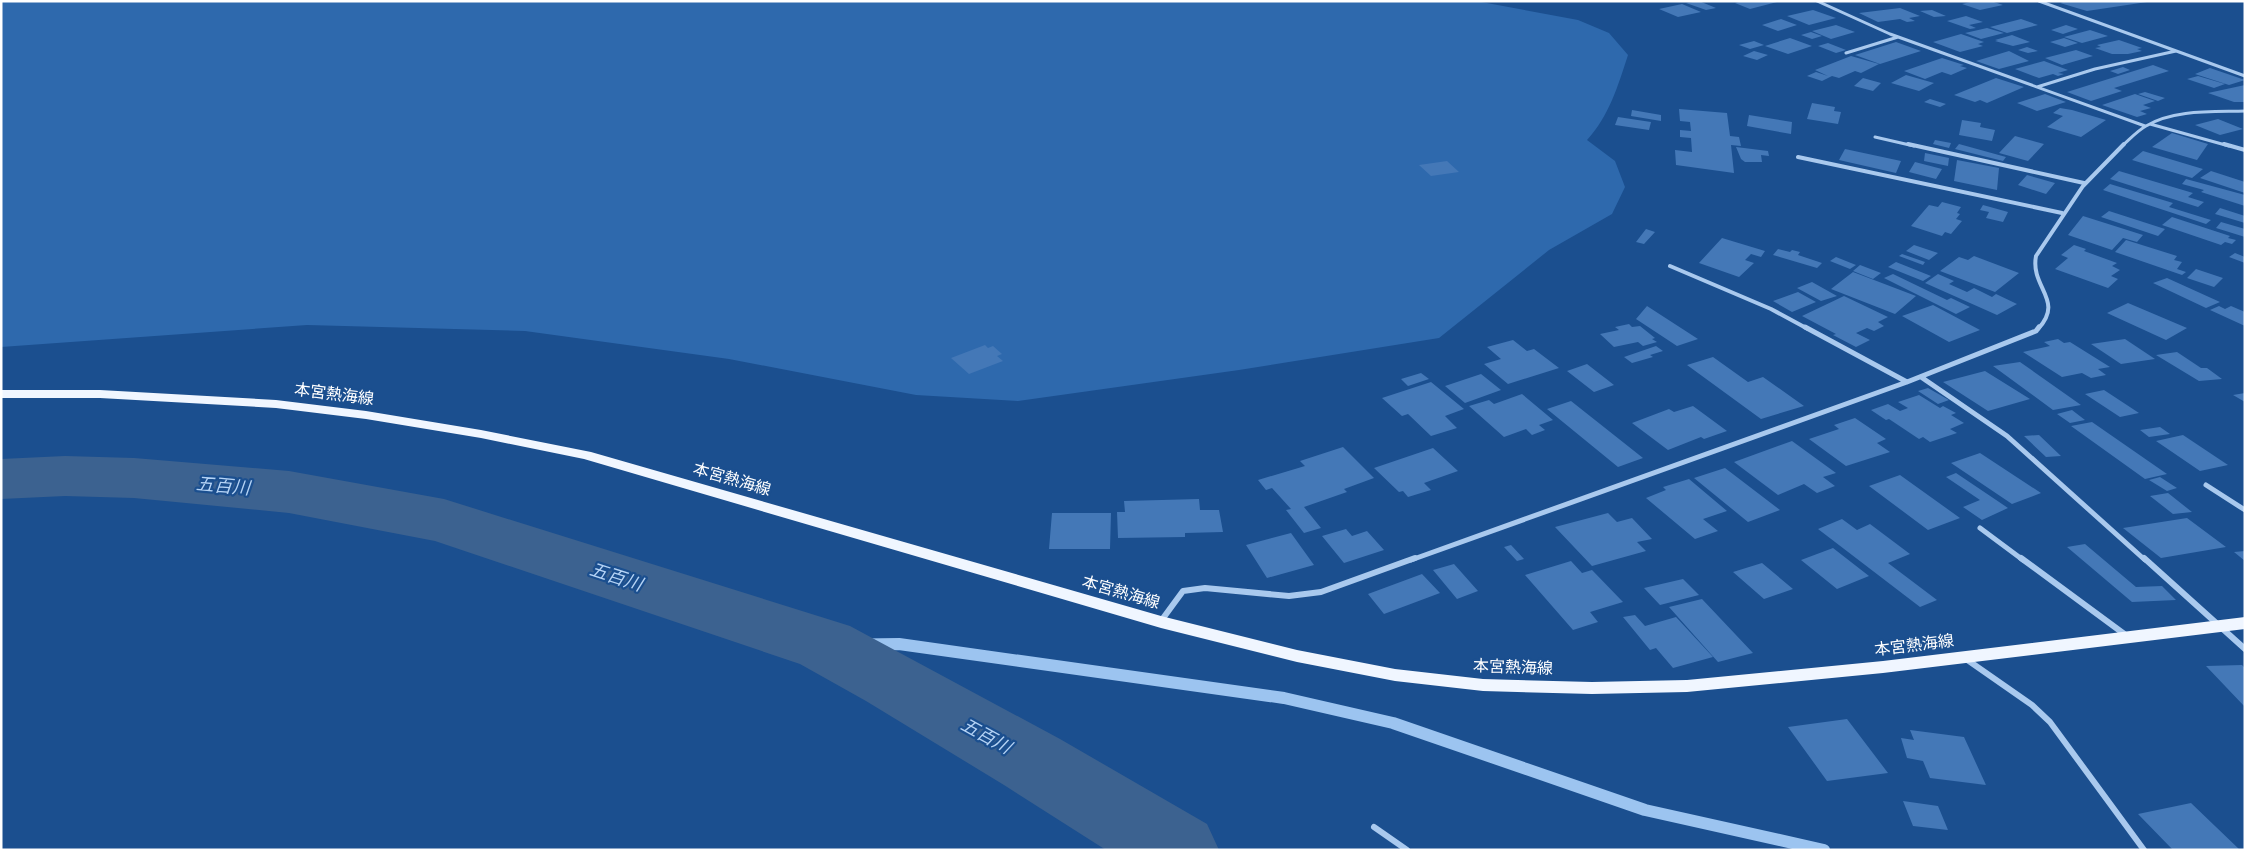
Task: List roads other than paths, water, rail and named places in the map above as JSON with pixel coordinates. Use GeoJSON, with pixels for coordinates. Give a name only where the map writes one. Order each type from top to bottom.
{"type":"FeatureCollection","features":[{"type":"Feature","properties":{"kind":"main road","name":"本宮熱海線"},"geometry":{"type":"LineString","coordinates":[[1,394],[100,394],[276,404],[366,415],[481,434],[586,455],[1160,622],[1296,656],[1395,675],[1483,685],[1592,688],[1687,686],[1883,667],[1961,656],[2245,623]]}},
{"type":"Feature","properties":{"kind":"street"},"geometry":{"type":"LineString","coordinates":[[1817,1],[1899,37],[2037,88],[2147,125],[2245,150]]}},
{"type":"Feature","properties":{"kind":"street"},"geometry":{"type":"LineString","coordinates":[[2039,1],[2245,76]]}},
{"type":"Feature","properties":{"kind":"street"},"geometry":{"type":"LineString","coordinates":[[1846,53],[1899,37]]}},
{"type":"Feature","properties":{"kind":"street"},"geometry":{"type":"LineString","coordinates":[[2037,88],[2088,71],[2176,51]]}},
{"type":"Feature","properties":{"kind":"street"},"geometry":{"type":"LineString","coordinates":[[1160,622],[1183,591],[1205,588],[1289,596],[1321,592],[1908,382],[2036,331],[2047,322],[2050,315],[2049,305],[2036,277],[2036,257],[2062,213],[2107,156],[2147,125],[2184,115],[2245,111]]}},
{"type":"Feature","properties":{"kind":"street"},"geometry":{"type":"LineString","coordinates":[[1875,137],[2084,183]]}},
{"type":"Feature","properties":{"kind":"street"},"geometry":{"type":"LineString","coordinates":[[1798,157],[2062,213]]}},
{"type":"Feature","properties":{"kind":"street"},"geometry":{"type":"LineString","coordinates":[[1670,266],[1771,309],[1908,382]]}},
{"type":"Feature","properties":{"kind":"street"},"geometry":{"type":"LineString","coordinates":[[1921,377],[2007,436],[2245,649]]}},
{"type":"Feature","properties":{"kind":"street"},"geometry":{"type":"LineString","coordinates":[[2206,485],[2245,510]]}},
{"type":"Feature","properties":{"kind":"street"},"geometry":{"type":"LineString","coordinates":[[1980,528],[2128,637]]}},
{"type":"Feature","properties":{"kind":"street"},"geometry":{"type":"LineString","coordinates":[[1961,656],[2032,705],[2050,722],[2144,850]]}},
{"type":"Feature","properties":{"kind":"street"},"geometry":{"type":"LineString","coordinates":[[1374,827],[1407,850]]}},
{"type":"Feature","properties":{"kind":"waterway","name":"五百川"},"geometry":{"type":"LineString","coordinates":[[1,479],[65,476],[134,478],[289,492],[444,521],[825,645],[892,681],[1032,762],[1177,850]]}},
{"type":"Feature","properties":{"kind":"waterway"},"geometry":{"type":"LineString","coordinates":[[825,645],[899,644],[1284,698],[1393,723],[1645,810],[1824,850]]}}]}
